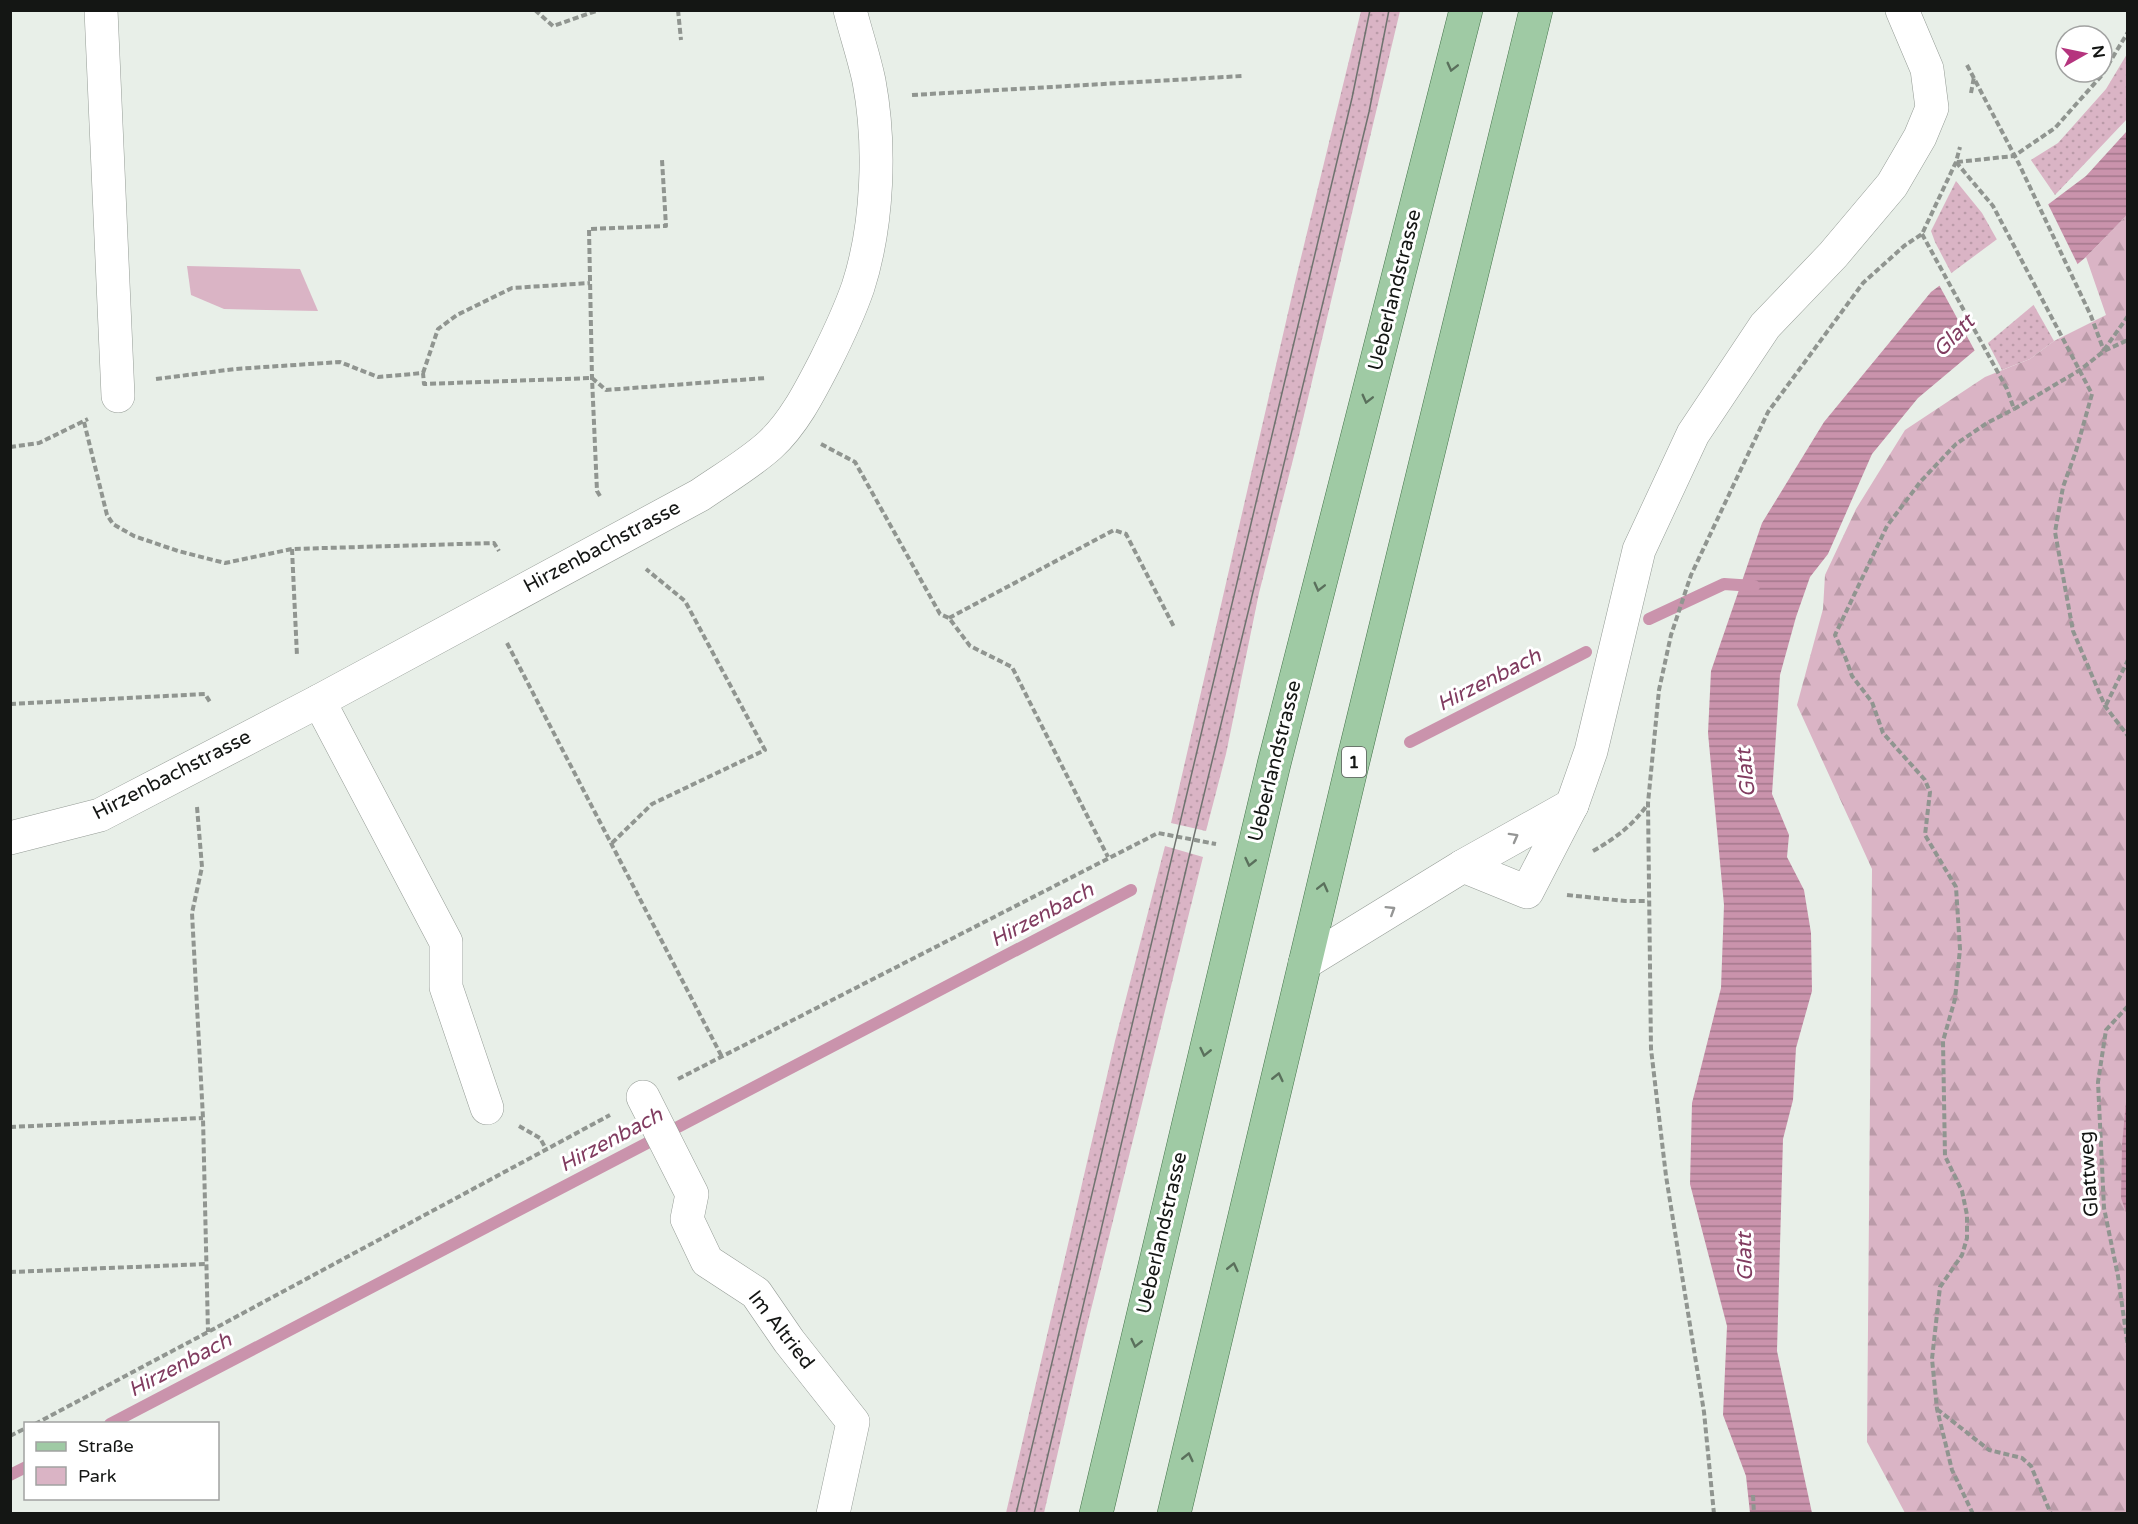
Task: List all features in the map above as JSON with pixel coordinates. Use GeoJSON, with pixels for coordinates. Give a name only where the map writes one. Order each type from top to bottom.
{"type":"FeatureCollection","features":[{"type":"Feature","properties":{"kind":"main road","name":"Ueberlandstrasse"},"geometry":{"type":"LineString","coordinates":[[1096,1514],[1274,764],[1466,10]]}},
{"type":"Feature","properties":{"kind":"main road","name":"1"},"geometry":{"type":"LineString","coordinates":[[1174,1514],[1536,10]]}},
{"type":"Feature","properties":{"kind":"street"},"geometry":{"type":"LineString","coordinates":[[101,10],[118,396]]}},
{"type":"Feature","properties":{"kind":"street","name":"Hirzenbachstrasse"},"geometry":{"type":"LineString","coordinates":[[10,838],[100,815],[700,495],[737,471],[770,445],[790,423],[841,330],[858,287],[872,229],[876,153],[869,81],[850,10]]}},
{"type":"Feature","properties":{"kind":"street"},"geometry":{"type":"LineString","coordinates":[[1463,866],[1527,892],[1572,805],[1591,751],[1639,550],[1693,434],[1766,326],[1833,255],[1892,185],[1920,137],[1932,108],[1927,69],[1902,10]]}},
{"type":"Feature","properties":{"kind":"street"},"geometry":{"type":"LineString","coordinates":[[319,700],[446,942],[446,987],[488,1108]]}},
{"type":"Feature","properties":{"kind":"street"},"geometry":{"type":"LineString","coordinates":[[1305,963],[1463,866],[1572,805]]}},
{"type":"Feature","properties":{"kind":"street","name":"Im Altried"},"geometry":{"type":"LineString","coordinates":[[643,1097],[692,1194],[687,1219],[707,1261],[756,1293],[789,1341],[854,1422],[833,1514]]}},
{"type":"Feature","properties":{"kind":"path"},"geometry":{"type":"LineString","coordinates":[[535,10],[553,26],[599,10]]}},
{"type":"Feature","properties":{"kind":"path"},"geometry":{"type":"LineString","coordinates":[[678,10],[681,40]]}},
{"type":"Feature","properties":{"kind":"path"},"geometry":{"type":"LineString","coordinates":[[1956,162],[2014,156],[2055,128],[2102,75],[2127,32]]}},
{"type":"Feature","properties":{"kind":"path"},"geometry":{"type":"LineString","coordinates":[[1964,58],[2019,164],[2091,316],[2104,351]]}},
{"type":"Feature","properties":{"kind":"path"},"geometry":{"type":"LineString","coordinates":[[912,95],[1242,76]]}},
{"type":"Feature","properties":{"kind":"path"},"geometry":{"type":"LineString","coordinates":[[600,496],[597,491],[592,378],[589,230],[666,226],[662,160]]}},
{"type":"Feature","properties":{"kind":"path"},"geometry":{"type":"LineString","coordinates":[[1956,162],[1994,206],[2092,394],[2063,487],[2055,532],[2073,631],[2105,706],[2127,736]]}},
{"type":"Feature","properties":{"kind":"path"},"geometry":{"type":"LineString","coordinates":[[1714,1514],[1704,1412],[1666,1176],[1651,1049],[1648,803],[1659,690],[1671,635],[1690,575],[1768,412],[1863,283],[1904,246],[1922,234],[1956,162]]}},
{"type":"Feature","properties":{"kind":"path"},"geometry":{"type":"LineString","coordinates":[[1922,234],[2007,389],[2014,409]]}},
{"type":"Feature","properties":{"kind":"path"},"geometry":{"type":"LineString","coordinates":[[590,284],[512,288],[457,315],[438,329],[423,373],[424,384],[592,378],[606,390],[766,378]]}},
{"type":"Feature","properties":{"kind":"path"},"geometry":{"type":"LineString","coordinates":[[2104,351],[2127,316]]}},
{"type":"Feature","properties":{"kind":"path"},"geometry":{"type":"LineString","coordinates":[[1973,1514],[1952,1470],[1937,1409],[1932,1359],[1940,1287],[1962,1255],[1967,1238],[1967,1215],[1962,1191],[1945,1156],[1943,1041],[1954,999],[1960,949],[1956,887],[1925,835],[1929,792],[1925,780],[1883,733],[1872,702],[1852,676],[1835,635],[1887,526],[1921,481],[1956,444],[1987,423],[2080,370],[2104,351],[2127,340]]}},
{"type":"Feature","properties":{"kind":"path"},"geometry":{"type":"LineString","coordinates":[[161,377],[340,362],[378,378],[423,373]]}},
{"type":"Feature","properties":{"kind":"path"},"geometry":{"type":"LineString","coordinates":[[84,422],[107,515],[113,524],[121,530],[178,551],[225,563],[292,549],[494,543],[499,551]]}},
{"type":"Feature","properties":{"kind":"path"},"geometry":{"type":"LineString","coordinates":[[815,441],[855,462],[940,614],[949,618],[970,646],[1012,668],[1108,857]]}},
{"type":"Feature","properties":{"kind":"path"},"geometry":{"type":"LineString","coordinates":[[949,618],[1114,530],[1126,534],[1174,627]]}},
{"type":"Feature","properties":{"kind":"path"},"geometry":{"type":"LineString","coordinates":[[292,549],[297,656]]}},
{"type":"Feature","properties":{"kind":"path"},"geometry":{"type":"LineString","coordinates":[[612,843],[652,804],[765,750],[685,601],[638,562]]}},
{"type":"Feature","properties":{"kind":"path"},"geometry":{"type":"LineString","coordinates":[[502,635],[722,1057]]}},
{"type":"Feature","properties":{"kind":"path"},"geometry":{"type":"LineString","coordinates":[[2105,706],[2127,660]]}},
{"type":"Feature","properties":{"kind":"path"},"geometry":{"type":"LineString","coordinates":[[10,704],[205,694],[210,702]]}},
{"type":"Feature","properties":{"kind":"path"},"geometry":{"type":"LineString","coordinates":[[199,816],[202,867],[192,913],[203,1118],[208,1332]]}},
{"type":"Feature","properties":{"kind":"path"},"geometry":{"type":"LineString","coordinates":[[1527,892],[1648,901]]}},
{"type":"Feature","properties":{"kind":"path","name":"Glattweg"},"geometry":{"type":"LineString","coordinates":[[2127,1006],[2106,1030],[2098,1082],[2104,1208],[2118,1276],[2127,1347]]}},
{"type":"Feature","properties":{"kind":"path"},"geometry":{"type":"LineString","coordinates":[[10,1126],[203,1118]]}},
{"type":"Feature","properties":{"kind":"path"},"geometry":{"type":"LineString","coordinates":[[10,1272],[207,1264]]}},
{"type":"Feature","properties":{"kind":"path"},"geometry":{"type":"LineString","coordinates":[[1937,1409],[1989,1450],[2022,1458],[2031,1466],[2051,1514]]}},
{"type":"Feature","properties":{"kind":"path"},"geometry":{"type":"LineString","coordinates":[[10,1436],[24,1429]]}},
{"type":"Feature","properties":{"kind":"path"},"geometry":{"type":"LineString","coordinates":[[1753,1495],[1754,1514]]}},
{"type":"Feature","properties":{"kind":"green space"},"geometry":{"type":"Polygon","coordinates":[[[1361,11],[1400,11],[1299,436],[1259,593],[1226,754],[1206,831],[1171,823],[1296,278],[1361,11]]]}},
{"type":"Feature","properties":{"kind":"green space"},"geometry":{"type":"Polygon","coordinates":[[[2127,54],[2127,119],[2055,195],[2031,160],[2058,143],[2109,84],[2114,84],[2114,76],[2127,54]]]}},
{"type":"Feature","properties":{"kind":"green space"},"geometry":{"type":"Polygon","coordinates":[[[1956,181],[1982,213],[2054,341],[2030,359],[2002,370],[1931,231],[1956,181]]]}},
{"type":"Feature","properties":{"kind":"green space"},"geometry":{"type":"Polygon","coordinates":[[[2127,215],[2127,1513],[1905,1513],[1867,1442],[1872,869],[1797,705],[1823,609],[1825,575],[1856,509],[1905,430],[1985,377],[2030,359],[2054,341],[2106,315],[2086,257],[2127,215]]]}},
{"type":"Feature","properties":{"kind":"green space"},"geometry":{"type":"Polygon","coordinates":[[[187,266],[300,269],[318,311],[224,309],[191,295],[187,266]]]}},
{"type":"Feature","properties":{"kind":"green space"},"geometry":{"type":"Polygon","coordinates":[[[1165,846],[1203,857],[1084,1338],[1044,1513],[1006,1513],[1115,1041],[1165,846]]]}},
{"type":"Feature","properties":{"kind":"water","name":"Glatt"},"geometry":{"type":"Polygon","coordinates":[[[2127,131],[2127,215],[2086,257],[1918,398],[1872,454],[1828,554],[1810,577],[1780,675],[1772,794],[1789,835],[1787,857],[1804,890],[1811,933],[1812,991],[1796,1048],[1793,1100],[1783,1139],[1777,1351],[1812,1513],[1750,1513],[1746,1476],[1723,1415],[1727,1326],[1690,1184],[1692,1103],[1721,988],[1724,905],[1708,733],[1711,671],[1762,523],[1824,422],[1931,292],[2086,176],[2127,131]]]}},
{"type":"Feature","properties":{"kind":"water"},"geometry":{"type":"Polygon","coordinates":[[[2127,1091],[2127,1215],[2121,1198],[2122,1145],[2127,1091]]]}},
{"type":"Feature","properties":{"kind":"pier"},"geometry":{"type":"Polygon","coordinates":[[[2047,202],[2079,267],[1976,353],[1938,283],[2047,202]]]}},
{"type":"Feature","properties":{"kind":"waterway","name":"Hirzenbach"},"geometry":{"type":"LineString","coordinates":[[1649,619],[1724,584],[1754,586]]}},
{"type":"Feature","properties":{"kind":"waterway","name":"Hirzenbach"},"geometry":{"type":"LineString","coordinates":[[1410,742],[1586,652]]}},
{"type":"Feature","properties":{"kind":"waterway","name":"Hirzenbach"},"geometry":{"type":"LineString","coordinates":[[114,1422],[1131,890]]}},
{"type":"Feature","properties":{"kind":"waterway","name":"Hirzenbach"},"geometry":{"type":"LineString","coordinates":[[10,1475],[24,1468]]}},
{"type":"Feature","properties":{"kind":"tram line"},"geometry":{"type":"LineString","coordinates":[[1016,1514],[1352,98],[1370,10]]}},
{"type":"Feature","properties":{"kind":"tram line"},"geometry":{"type":"LineString","coordinates":[[1034,1514],[1193,840],[1369,112],[1389,10]]}}]}
